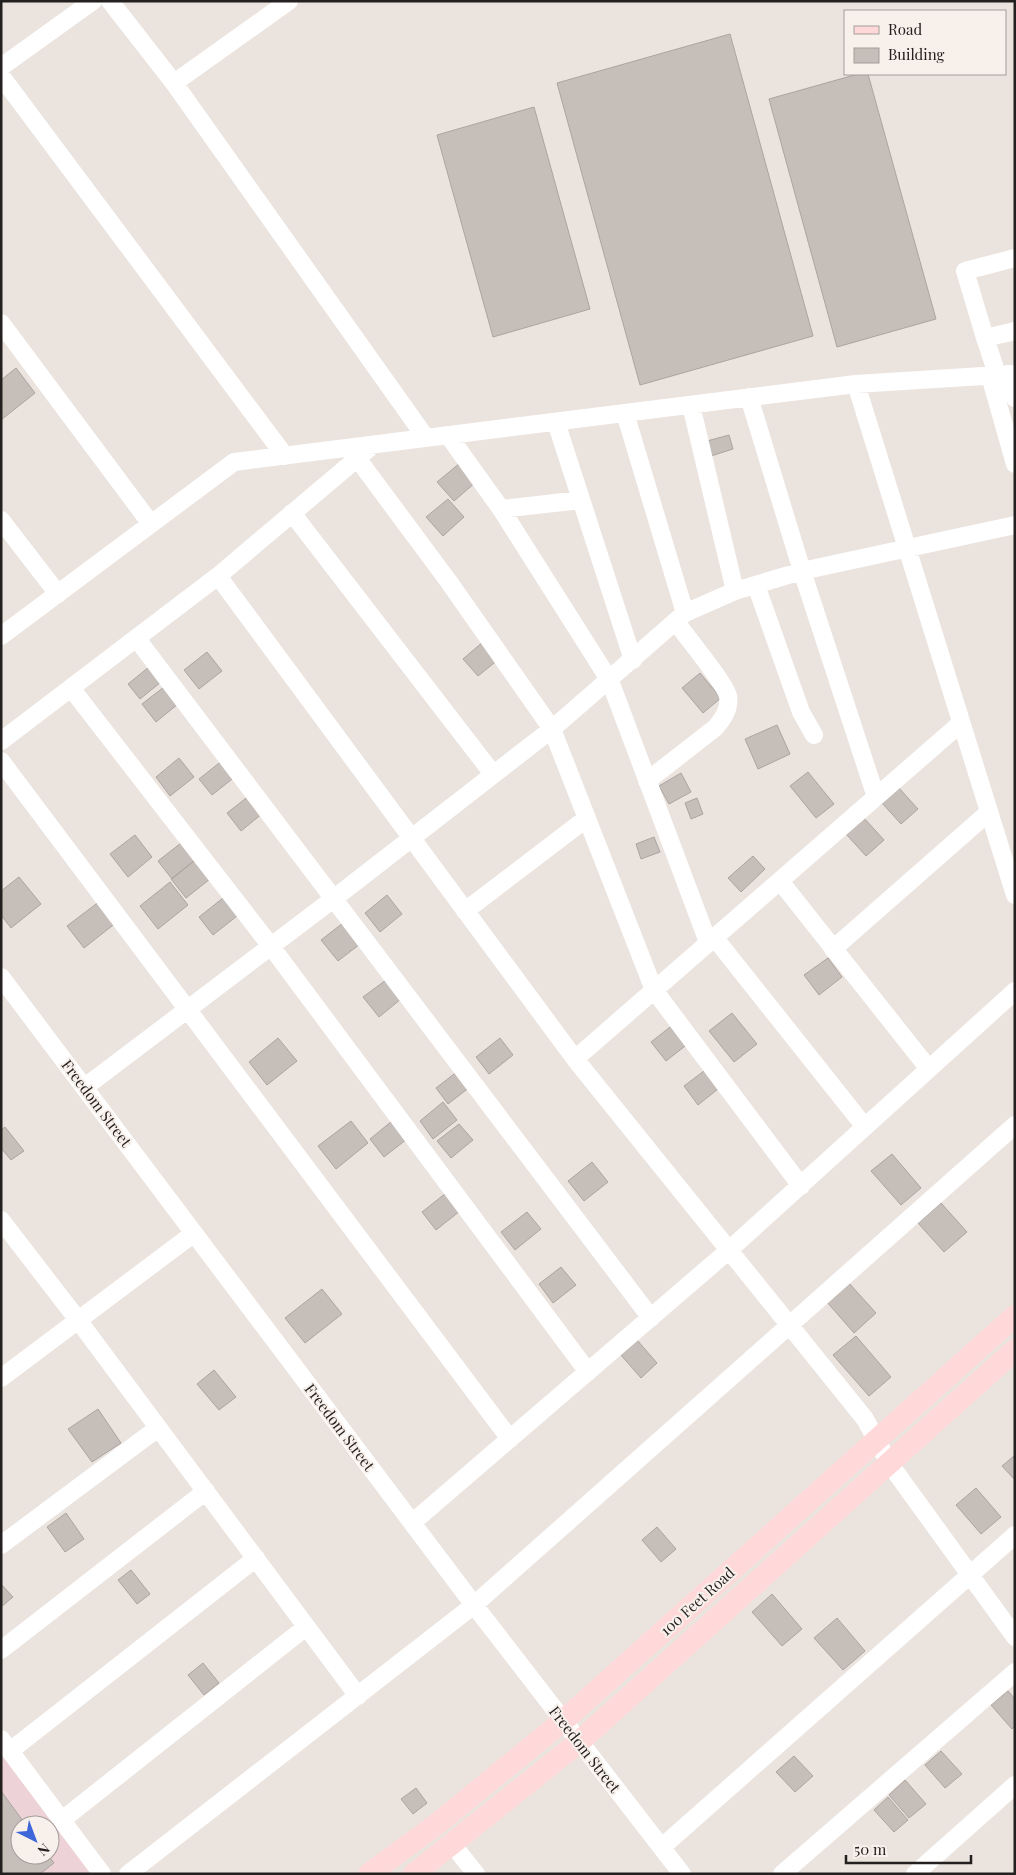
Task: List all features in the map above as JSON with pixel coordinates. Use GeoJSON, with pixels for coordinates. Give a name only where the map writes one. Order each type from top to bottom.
{"type":"FeatureCollection","features":[{"type":"Feature","properties":{"kind":"main road","name":"100 Feet Road"},"geometry":{"type":"LineString","coordinates":[[369,1874],[437,1824],[563,1722],[1015,1316]]}},
{"type":"Feature","properties":{"kind":"main road","name":"100 Feet Road"},"geometry":{"type":"LineString","coordinates":[[414,1874],[453,1845],[579,1742],[1015,1350]]}},
{"type":"Feature","properties":{"kind":"street"},"geometry":{"type":"LineString","coordinates":[[1,67],[93,1]]}},
{"type":"Feature","properties":{"kind":"street"},"geometry":{"type":"LineString","coordinates":[[110,1],[174,83],[426,438]]}},
{"type":"Feature","properties":{"kind":"street"},"geometry":{"type":"LineString","coordinates":[[174,83],[289,1]]}},
{"type":"Feature","properties":{"kind":"street"},"geometry":{"type":"LineString","coordinates":[[1,76],[285,456]]}},
{"type":"Feature","properties":{"kind":"street"},"geometry":{"type":"LineString","coordinates":[[1015,258],[965,271],[985,338],[1015,398]]}},
{"type":"Feature","properties":{"kind":"street"},"geometry":{"type":"LineString","coordinates":[[1,323],[151,524]]}},
{"type":"Feature","properties":{"kind":"street"},"geometry":{"type":"LineString","coordinates":[[985,338],[1015,331]]}},
{"type":"Feature","properties":{"kind":"street"},"geometry":{"type":"LineString","coordinates":[[1,636],[234,462],[856,384],[1002,374]]}},
{"type":"Feature","properties":{"kind":"street"},"geometry":{"type":"LineString","coordinates":[[1002,374],[1015,464]]}},
{"type":"Feature","properties":{"kind":"street"},"geometry":{"type":"LineString","coordinates":[[856,384],[1015,895]]}},
{"type":"Feature","properties":{"kind":"street"},"geometry":{"type":"LineString","coordinates":[[749,397],[802,571],[876,798]]}},
{"type":"Feature","properties":{"kind":"street"},"geometry":{"type":"LineString","coordinates":[[691,405],[735,591]]}},
{"type":"Feature","properties":{"kind":"street"},"geometry":{"type":"LineString","coordinates":[[626,413],[680,617],[725,689],[728,706],[724,718],[715,728],[647,781]]}},
{"type":"Feature","properties":{"kind":"street"},"geometry":{"type":"LineString","coordinates":[[556,422],[633,660]]}},
{"type":"Feature","properties":{"kind":"street"},"geometry":{"type":"LineString","coordinates":[[448,435],[500,509],[610,681],[647,781],[711,940],[865,1127]]}},
{"type":"Feature","properties":{"kind":"street"},"geometry":{"type":"LineString","coordinates":[[1,741],[218,576],[373,445]]}},
{"type":"Feature","properties":{"kind":"street"},"geometry":{"type":"LineString","coordinates":[[357,458],[449,582],[552,729],[654,990],[801,1186]]}},
{"type":"Feature","properties":{"kind":"street"},"geometry":{"type":"LineString","coordinates":[[500,509],[581,500]]}},
{"type":"Feature","properties":{"kind":"street"},"geometry":{"type":"LineString","coordinates":[[292,513],[493,774]]}},
{"type":"Feature","properties":{"kind":"street"},"geometry":{"type":"LineString","coordinates":[[1,520],[58,594]]}},
{"type":"Feature","properties":{"kind":"street"},"geometry":{"type":"LineString","coordinates":[[85,1087],[270,945],[332,900],[552,729],[610,681],[680,617],[735,591],[802,571],[1015,525]]}},
{"type":"Feature","properties":{"kind":"street"},"geometry":{"type":"LineString","coordinates":[[218,576],[575,1059],[788,1326],[865,1419],[878,1439],[889,1463],[1015,1637]]}},
{"type":"Feature","properties":{"kind":"street"},"geometry":{"type":"LineString","coordinates":[[756,585],[801,712],[814,735]]}},
{"type":"Feature","properties":{"kind":"street"},"geometry":{"type":"LineString","coordinates":[[136,639],[332,900],[651,1318]]}},
{"type":"Feature","properties":{"kind":"street"},"geometry":{"type":"LineString","coordinates":[[71,688],[270,945],[588,1372]]}},
{"type":"Feature","properties":{"kind":"street"},"geometry":{"type":"LineString","coordinates":[[575,1059],[961,723]]}},
{"type":"Feature","properties":{"kind":"street"},"geometry":{"type":"LineString","coordinates":[[1,761],[510,1439]]}},
{"type":"Feature","properties":{"kind":"street"},"geometry":{"type":"LineString","coordinates":[[833,948],[989,812]]}},
{"type":"Feature","properties":{"kind":"street"},"geometry":{"type":"LineString","coordinates":[[465,911],[587,818]]}},
{"type":"Feature","properties":{"kind":"street"},"geometry":{"type":"LineString","coordinates":[[780,881],[929,1069]]}},
{"type":"Feature","properties":{"kind":"street","name":"Freedom Street"},"geometry":{"type":"LineString","coordinates":[[1,977],[474,1605],[662,1847],[675,1871]]}},
{"type":"Feature","properties":{"kind":"street"},"geometry":{"type":"LineString","coordinates":[[413,1522],[728,1251],[1015,991]]}},
{"type":"Feature","properties":{"kind":"street"},"geometry":{"type":"LineString","coordinates":[[128,1874],[474,1605],[1015,1125]]}},
{"type":"Feature","properties":{"kind":"street"},"geometry":{"type":"LineString","coordinates":[[1,1220],[78,1320],[358,1696]]}},
{"type":"Feature","properties":{"kind":"street"},"geometry":{"type":"LineString","coordinates":[[1,1378],[193,1234]]}},
{"type":"Feature","properties":{"kind":"street"},"geometry":{"type":"LineString","coordinates":[[1,1545],[158,1428]]}},
{"type":"Feature","properties":{"kind":"street"},"geometry":{"type":"LineString","coordinates":[[1,1650],[206,1491]]}},
{"type":"Feature","properties":{"kind":"street"},"geometry":{"type":"LineString","coordinates":[[662,1847],[1015,1535]]}},
{"type":"Feature","properties":{"kind":"street"},"geometry":{"type":"LineString","coordinates":[[102,1874],[6,1745],[256,1558]]}},
{"type":"Feature","properties":{"kind":"street"},"geometry":{"type":"LineString","coordinates":[[62,1820],[306,1627]]}},
{"type":"Feature","properties":{"kind":"street"},"geometry":{"type":"LineString","coordinates":[[782,1874],[1015,1672]]}},
{"type":"Feature","properties":{"kind":"street"},"geometry":{"type":"LineString","coordinates":[[915,1874],[1015,1785]]}},
{"type":"Feature","properties":{"kind":"street"},"geometry":{"type":"LineString","coordinates":[[453,1845],[476,1874]]}},
{"type":"Feature","properties":{"kind":"shaded area"},"geometry":{"type":"Polygon","coordinates":[[[1,1754],[47,1815],[10,1815],[10,1865],[60,1865],[60,1833],[91,1874],[1,1874],[1,1754]]]}},
{"type":"Feature","properties":{"kind":"building"},"geometry":{"type":"Polygon","coordinates":[[[730,34],[813,336],[640,385],[557,83],[730,34]]]}},
{"type":"Feature","properties":{"kind":"building"},"geometry":{"type":"Polygon","coordinates":[[[854,75],[868,75],[936,319],[837,347],[769,99],[854,75]]]}},
{"type":"Feature","properties":{"kind":"building"},"geometry":{"type":"Polygon","coordinates":[[[534,107],[590,309],[493,337],[437,135],[534,107]]]}},
{"type":"Feature","properties":{"kind":"building"},"geometry":{"type":"Polygon","coordinates":[[[16,368],[35,393],[1,420],[1,380],[16,368]]]}},
{"type":"Feature","properties":{"kind":"building"},"geometry":{"type":"Polygon","coordinates":[[[729,435],[733,449],[711,456],[707,441],[729,435]]]}},
{"type":"Feature","properties":{"kind":"building"},"geometry":{"type":"Polygon","coordinates":[[[460,463],[476,482],[454,501],[437,482],[460,463]]]}},
{"type":"Feature","properties":{"kind":"building"},"geometry":{"type":"Polygon","coordinates":[[[448,499],[464,517],[443,536],[426,517],[448,499]]]}},
{"type":"Feature","properties":{"kind":"building"},"geometry":{"type":"Polygon","coordinates":[[[484,641],[499,659],[478,676],[463,659],[484,641]]]}},
{"type":"Feature","properties":{"kind":"building"},"geometry":{"type":"Polygon","coordinates":[[[207,652],[222,671],[199,689],[184,670],[207,652]]]}},
{"type":"Feature","properties":{"kind":"building"},"geometry":{"type":"Polygon","coordinates":[[[149,667],[161,682],[140,699],[128,684],[149,667]]]}},
{"type":"Feature","properties":{"kind":"building"},"geometry":{"type":"Polygon","coordinates":[[[700,673],[721,698],[703,713],[682,688],[700,673]]]}},
{"type":"Feature","properties":{"kind":"building"},"geometry":{"type":"Polygon","coordinates":[[[164,687],[178,704],[156,722],[142,704],[164,687]]]}},
{"type":"Feature","properties":{"kind":"building"},"geometry":{"type":"Polygon","coordinates":[[[777,725],[790,754],[758,769],[745,739],[777,725]]]}},
{"type":"Feature","properties":{"kind":"building"},"geometry":{"type":"Polygon","coordinates":[[[179,758],[194,777],[170,796],[156,777],[179,758]]]}},
{"type":"Feature","properties":{"kind":"building"},"geometry":{"type":"Polygon","coordinates":[[[223,760],[236,776],[212,795],[199,779],[223,760]]]}},
{"type":"Feature","properties":{"kind":"building"},"geometry":{"type":"Polygon","coordinates":[[[808,772],[834,804],[816,818],[790,786],[808,772]]]}},
{"type":"Feature","properties":{"kind":"building"},"geometry":{"type":"Polygon","coordinates":[[[681,773],[691,792],[669,804],[659,786],[681,773]]]}},
{"type":"Feature","properties":{"kind":"building"},"geometry":{"type":"Polygon","coordinates":[[[899,788],[918,809],[901,824],[882,803],[899,788]]]}},
{"type":"Feature","properties":{"kind":"building"},"geometry":{"type":"Polygon","coordinates":[[[250,795],[263,813],[241,831],[227,813],[250,795]]]}},
{"type":"Feature","properties":{"kind":"building"},"geometry":{"type":"Polygon","coordinates":[[[697,798],[703,814],[691,819],[685,803],[697,798]]]}},
{"type":"Feature","properties":{"kind":"building"},"geometry":{"type":"Polygon","coordinates":[[[864,818],[884,840],[866,856],[846,834],[864,818]]]}},
{"type":"Feature","properties":{"kind":"building"},"geometry":{"type":"Polygon","coordinates":[[[135,835],[152,857],[128,877],[110,854],[135,835]]]}},
{"type":"Feature","properties":{"kind":"building"},"geometry":{"type":"Polygon","coordinates":[[[654,837],[660,852],[641,859],[636,844],[654,837]]]}},
{"type":"Feature","properties":{"kind":"building"},"geometry":{"type":"Polygon","coordinates":[[[181,843],[195,860],[172,879],[158,861],[181,843]]]}},
{"type":"Feature","properties":{"kind":"building"},"geometry":{"type":"Polygon","coordinates":[[[753,856],[765,869],[741,892],[728,878],[753,856]]]}},
{"type":"Feature","properties":{"kind":"building"},"geometry":{"type":"Polygon","coordinates":[[[195,860],[210,879],[186,898],[171,879],[195,860]]]}},
{"type":"Feature","properties":{"kind":"building"},"geometry":{"type":"Polygon","coordinates":[[[19,877],[41,904],[11,928],[1,915],[1,891],[19,877]]]}},
{"type":"Feature","properties":{"kind":"building"},"geometry":{"type":"Polygon","coordinates":[[[170,882],[188,905],[158,929],[140,906],[170,882]]]}},
{"type":"Feature","properties":{"kind":"building"},"geometry":{"type":"Polygon","coordinates":[[[387,895],[402,914],[380,932],[365,913],[387,895]]]}},
{"type":"Feature","properties":{"kind":"building"},"geometry":{"type":"Polygon","coordinates":[[[223,898],[237,916],[213,935],[199,917],[223,898]]]}},
{"type":"Feature","properties":{"kind":"building"},"geometry":{"type":"Polygon","coordinates":[[[100,901],[117,922],[84,948],[67,926],[100,901]]]}},
{"type":"Feature","properties":{"kind":"building"},"geometry":{"type":"Polygon","coordinates":[[[343,923],[360,944],[338,961],[321,940],[343,923]]]}},
{"type":"Feature","properties":{"kind":"building"},"geometry":{"type":"Polygon","coordinates":[[[828,958],[842,977],[819,995],[804,975],[828,958]]]}},
{"type":"Feature","properties":{"kind":"building"},"geometry":{"type":"Polygon","coordinates":[[[386,980],[401,999],[379,1017],[363,997],[386,980]]]}},
{"type":"Feature","properties":{"kind":"building"},"geometry":{"type":"Polygon","coordinates":[[[732,1013],[757,1044],[734,1062],[709,1031],[732,1013]]]}},
{"type":"Feature","properties":{"kind":"building"},"geometry":{"type":"Polygon","coordinates":[[[674,1024],[689,1043],[666,1061],[651,1042],[674,1024]]]}},
{"type":"Feature","properties":{"kind":"building"},"geometry":{"type":"Polygon","coordinates":[[[278,1038],[297,1061],[267,1085],[249,1062],[278,1038]]]}},
{"type":"Feature","properties":{"kind":"building"},"geometry":{"type":"Polygon","coordinates":[[[500,1038],[513,1055],[489,1074],[476,1057],[500,1038]]]}},
{"type":"Feature","properties":{"kind":"building"},"geometry":{"type":"Polygon","coordinates":[[[458,1071],[470,1087],[448,1104],[436,1088],[458,1071]]]}},
{"type":"Feature","properties":{"kind":"building"},"geometry":{"type":"Polygon","coordinates":[[[704,1071],[718,1089],[698,1105],[684,1086],[704,1071]]]}},
{"type":"Feature","properties":{"kind":"building"},"geometry":{"type":"Polygon","coordinates":[[[443,1102],[457,1120],[433,1139],[420,1121],[443,1102]]]}},
{"type":"Feature","properties":{"kind":"building"},"geometry":{"type":"Polygon","coordinates":[[[351,1121],[368,1143],[336,1169],[318,1146],[351,1121]]]}},
{"type":"Feature","properties":{"kind":"building"},"geometry":{"type":"Polygon","coordinates":[[[392,1121],[407,1139],[384,1157],[370,1139],[392,1121]]]}},
{"type":"Feature","properties":{"kind":"building"},"geometry":{"type":"Polygon","coordinates":[[[459,1124],[473,1140],[451,1158],[437,1141],[459,1124]]]}},
{"type":"Feature","properties":{"kind":"building"},"geometry":{"type":"Polygon","coordinates":[[[5,1127],[24,1151],[11,1160],[1,1148],[1,1130],[5,1127]]]}},
{"type":"Feature","properties":{"kind":"building"},"geometry":{"type":"Polygon","coordinates":[[[892,1154],[921,1188],[901,1205],[871,1171],[892,1154]]]}},
{"type":"Feature","properties":{"kind":"building"},"geometry":{"type":"Polygon","coordinates":[[[592,1162],[608,1182],[584,1201],[568,1181],[592,1162]]]}},
{"type":"Feature","properties":{"kind":"building"},"geometry":{"type":"Polygon","coordinates":[[[446,1193],[460,1211],[436,1230],[422,1212],[446,1193]]]}},
{"type":"Feature","properties":{"kind":"building"},"geometry":{"type":"Polygon","coordinates":[[[941,1203],[967,1232],[944,1252],[918,1223],[941,1203]]]}},
{"type":"Feature","properties":{"kind":"building"},"geometry":{"type":"Polygon","coordinates":[[[527,1212],[541,1229],[515,1250],[501,1232],[527,1212]]]}},
{"type":"Feature","properties":{"kind":"building"},"geometry":{"type":"Polygon","coordinates":[[[561,1267],[576,1285],[553,1303],[539,1284],[561,1267]]]}},
{"type":"Feature","properties":{"kind":"building"},"geometry":{"type":"Polygon","coordinates":[[[848,1282],[876,1313],[854,1333],[826,1301],[848,1282]]]}},
{"type":"Feature","properties":{"kind":"building"},"geometry":{"type":"Polygon","coordinates":[[[322,1289],[342,1314],[305,1343],[285,1318],[322,1289]]]}},
{"type":"Feature","properties":{"kind":"building"},"geometry":{"type":"Polygon","coordinates":[[[856,1336],[891,1377],[869,1396],[833,1355],[856,1336]]]}},
{"type":"Feature","properties":{"kind":"building"},"geometry":{"type":"Polygon","coordinates":[[[637,1340],[657,1363],[641,1378],[620,1354],[637,1340]]]}},
{"type":"Feature","properties":{"kind":"building"},"geometry":{"type":"Polygon","coordinates":[[[214,1370],[236,1397],[219,1410],[197,1384],[214,1370]]]}},
{"type":"Feature","properties":{"kind":"building"},"geometry":{"type":"Polygon","coordinates":[[[98,1409],[121,1443],[92,1462],[68,1429],[98,1409]]]}},
{"type":"Feature","properties":{"kind":"building"},"geometry":{"type":"Polygon","coordinates":[[[1015,1455],[1015,1480],[1002,1466],[1015,1455]]]}},
{"type":"Feature","properties":{"kind":"building"},"geometry":{"type":"Polygon","coordinates":[[[976,1488],[1001,1517],[981,1534],[956,1505],[976,1488]]]}},
{"type":"Feature","properties":{"kind":"building"},"geometry":{"type":"Polygon","coordinates":[[[66,1513],[84,1539],[65,1552],[47,1527],[66,1513]]]}},
{"type":"Feature","properties":{"kind":"building"},"geometry":{"type":"Polygon","coordinates":[[[657,1527],[676,1549],[661,1562],[642,1540],[657,1527]]]}},
{"type":"Feature","properties":{"kind":"building"},"geometry":{"type":"Polygon","coordinates":[[[131,1570],[150,1594],[137,1604],[118,1580],[131,1570]]]}},
{"type":"Feature","properties":{"kind":"building"},"geometry":{"type":"Polygon","coordinates":[[[1,1584],[13,1597],[1,1607],[1,1584]]]}},
{"type":"Feature","properties":{"kind":"building"},"geometry":{"type":"Polygon","coordinates":[[[772,1594],[802,1629],[782,1646],[752,1612],[772,1594]]]}},
{"type":"Feature","properties":{"kind":"building"},"geometry":{"type":"Polygon","coordinates":[[[837,1618],[865,1651],[843,1670],[814,1638],[837,1618]]]}},
{"type":"Feature","properties":{"kind":"building"},"geometry":{"type":"Polygon","coordinates":[[[203,1663],[219,1683],[204,1695],[188,1675],[203,1663]]]}},
{"type":"Feature","properties":{"kind":"building"},"geometry":{"type":"Polygon","coordinates":[[[1008,1691],[1015,1699],[1015,1726],[1012,1729],[991,1705],[1008,1691]]]}},
{"type":"Feature","properties":{"kind":"building"},"geometry":{"type":"Polygon","coordinates":[[[941,1751],[962,1774],[945,1788],[925,1765],[941,1751]]]}},
{"type":"Feature","properties":{"kind":"building"},"geometry":{"type":"Polygon","coordinates":[[[794,1756],[813,1776],[795,1792],[776,1772],[794,1756]]]}},
{"type":"Feature","properties":{"kind":"building"},"geometry":{"type":"Polygon","coordinates":[[[905,1780],[926,1804],[909,1818],[889,1795],[905,1780]]]}},
{"type":"Feature","properties":{"kind":"building"},"geometry":{"type":"Polygon","coordinates":[[[416,1788],[427,1803],[413,1814],[401,1799],[416,1788]]]}},
{"type":"Feature","properties":{"kind":"building"},"geometry":{"type":"Polygon","coordinates":[[[1,1791],[19,1815],[10,1815],[10,1865],[51,1865],[40,1874],[1,1874],[1,1791]]]}},
{"type":"Feature","properties":{"kind":"building"},"geometry":{"type":"Polygon","coordinates":[[[888,1797],[908,1820],[894,1832],[874,1810],[888,1797]]]}}]}
